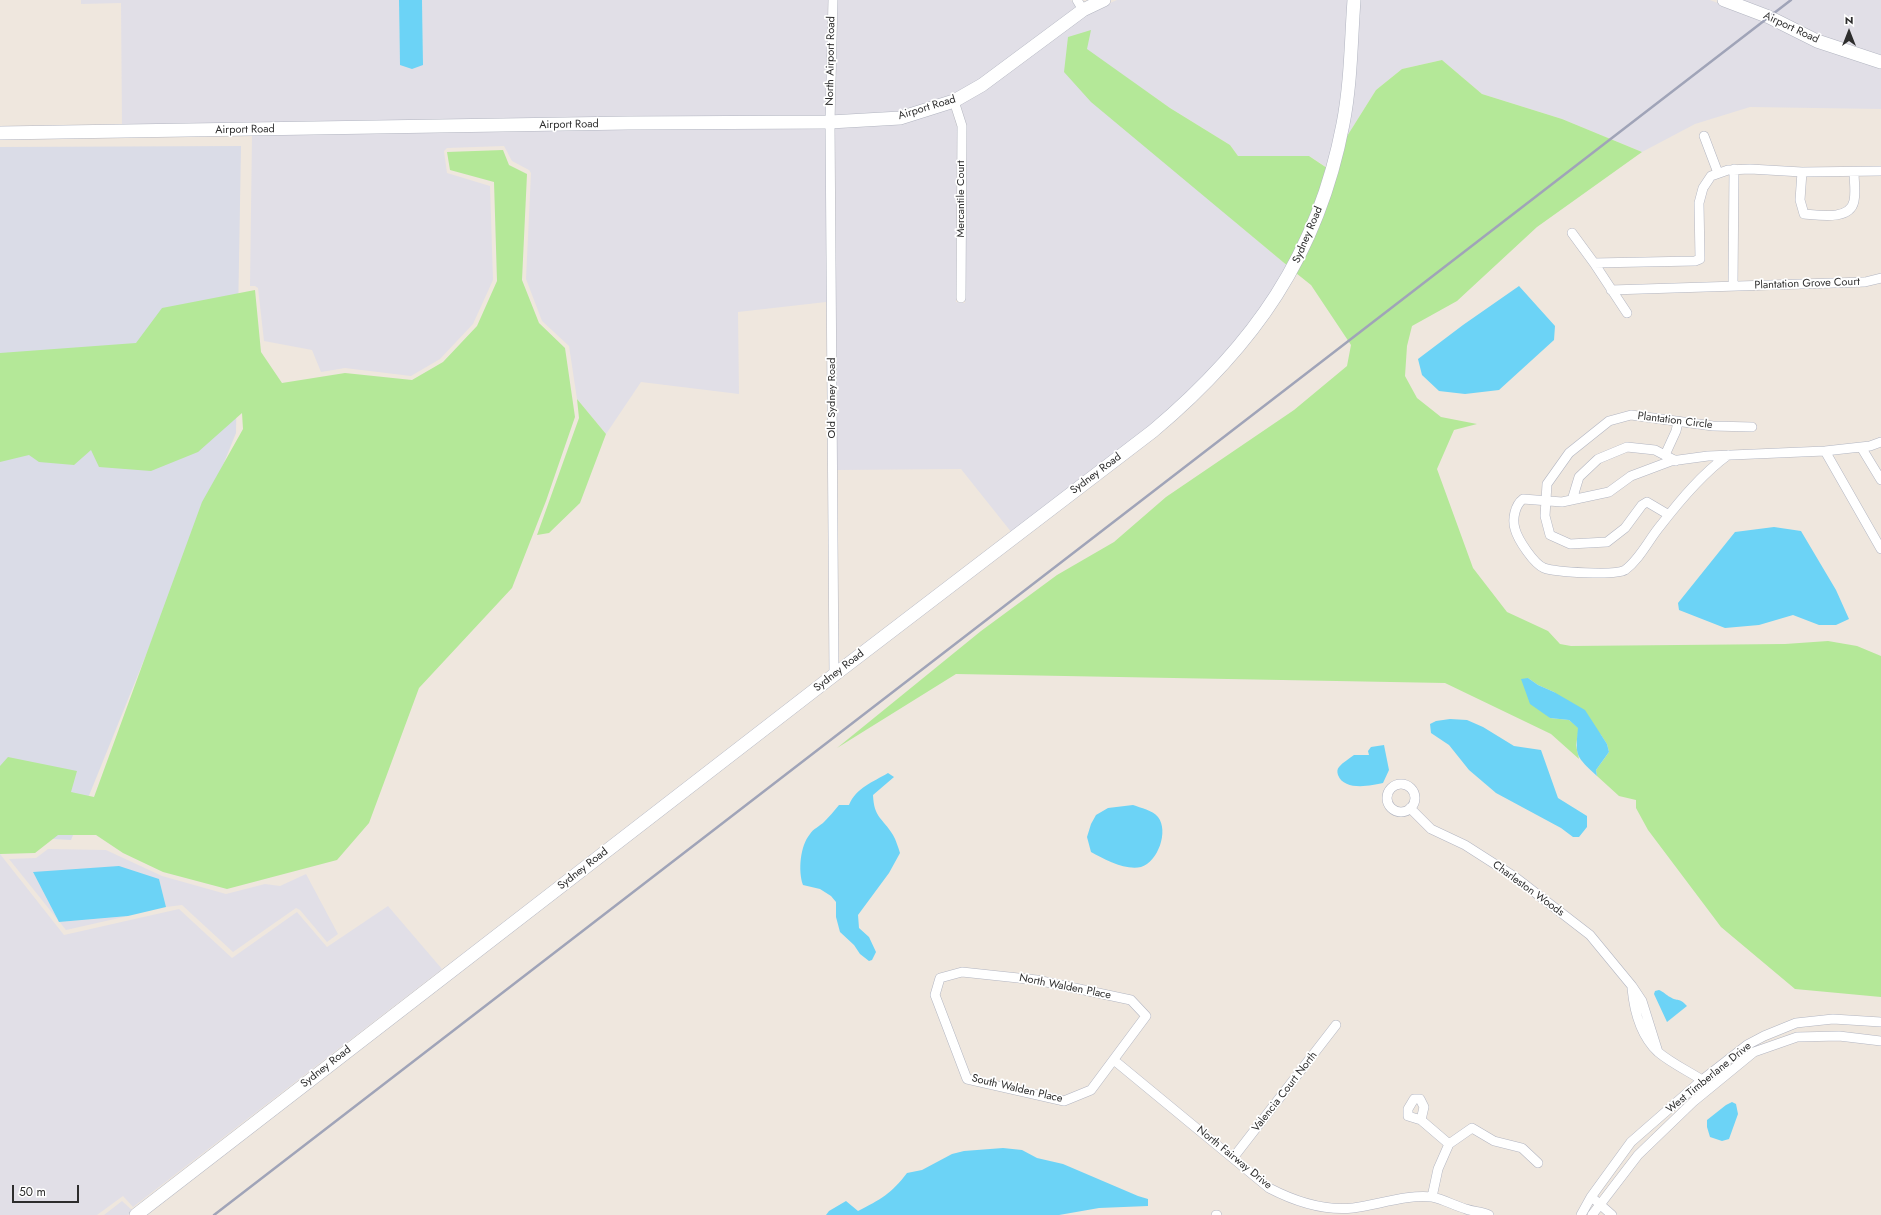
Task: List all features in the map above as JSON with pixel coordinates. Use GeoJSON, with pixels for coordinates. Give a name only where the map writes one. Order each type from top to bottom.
{"type":"FeatureCollection","features":[{"type":"Feature","properties":{"kind":"street","name":"North Airport Road"},"geometry":{"type":"LineString","coordinates":[[830,122],[833,0]]}},
{"type":"Feature","properties":{"kind":"street","name":"Airport Road"},"geometry":{"type":"LineString","coordinates":[[0,133],[628,123],[830,122],[900,118],[954,101],[982,85],[1080,5],[1104,0]]}},
{"type":"Feature","properties":{"kind":"street","name":"Sydney Road"},"geometry":{"type":"LineString","coordinates":[[136,1215],[834,675],[1153,431],[1198,390],[1232,354],[1260,318],[1293,269],[1314,224],[1332,172],[1343,122],[1354,0]]}},
{"type":"Feature","properties":{"kind":"street","name":"Airport Road"},"geometry":{"type":"LineString","coordinates":[[1724,0],[1769,17],[1816,41],[1881,62]]}},
{"type":"Feature","properties":{"kind":"street","name":"Mercantile Court"},"geometry":{"type":"LineString","coordinates":[[954,101],[962,126],[961,298]]}},
{"type":"Feature","properties":{"kind":"street","name":"Old Sydney Road"},"geometry":{"type":"LineString","coordinates":[[830,122],[834,675]]}},
{"type":"Feature","properties":{"kind":"street"},"geometry":{"type":"LineString","coordinates":[[1704,136],[1718,173]]}},
{"type":"Feature","properties":{"kind":"street"},"geometry":{"type":"LineString","coordinates":[[1733,286],[1734,169]]}},
{"type":"Feature","properties":{"kind":"street"},"geometry":{"type":"LineString","coordinates":[[1594,263],[1695,261],[1700,259],[1699,203],[1703,188],[1711,176],[1718,173],[1734,169],[1802,172],[1881,171]]}},
{"type":"Feature","properties":{"kind":"street"},"geometry":{"type":"LineString","coordinates":[[1802,172],[1800,200],[1804,214],[1831,216],[1846,212],[1854,202],[1854,172]]}},
{"type":"Feature","properties":{"kind":"street"},"geometry":{"type":"LineString","coordinates":[[1572,234],[1594,263],[1627,313]]}},
{"type":"Feature","properties":{"kind":"street","name":"Plantation Grove Court"},"geometry":{"type":"LineString","coordinates":[[1611,290],[1865,282],[1881,278]]}},
{"type":"Feature","properties":{"kind":"street","name":"Plantation Circle"},"geometry":{"type":"LineString","coordinates":[[1669,515],[1646,502],[1625,528],[1607,542],[1570,544],[1550,536],[1545,516],[1547,484],[1569,453],[1610,421],[1631,415],[1713,426],[1752,427]]}},
{"type":"Feature","properties":{"kind":"street"},"geometry":{"type":"LineString","coordinates":[[1665,455],[1676,431],[1678,422]]}},
{"type":"Feature","properties":{"kind":"street"},"geometry":{"type":"LineString","coordinates":[[1728,455],[1709,469],[1669,515],[1636,558],[1624,571],[1599,573],[1574,572],[1543,568],[1529,555],[1515,529],[1515,512],[1518,503],[1523,499],[1562,502],[1609,492],[1631,476],[1676,460],[1728,455],[1825,452],[1870,446],[1881,442]]}},
{"type":"Feature","properties":{"kind":"street"},"geometry":{"type":"LineString","coordinates":[[1572,500],[1579,477],[1598,460],[1627,447],[1655,450],[1676,460]]}},
{"type":"Feature","properties":{"kind":"street"},"geometry":{"type":"LineString","coordinates":[[1861,447],[1881,480]]}},
{"type":"Feature","properties":{"kind":"street"},"geometry":{"type":"LineString","coordinates":[[1825,452],[1881,549]]}},
{"type":"Feature","properties":{"kind":"street","name":"Charleston Woods"},"geometry":{"type":"LineString","coordinates":[[1410,808],[1431,829],[1465,845],[1515,877],[1590,935],[1632,986],[1642,1001],[1658,1052],[1702,1080]]}},
{"type":"Feature","properties":{"kind":"street","name":"North Walden Place"},"geometry":{"type":"LineString","coordinates":[[935,995],[940,978],[962,972],[1037,980],[1131,1000],[1146,1016],[1115,1060]]}},
{"type":"Feature","properties":{"kind":"street","name":"South Walden Place"},"geometry":{"type":"LineString","coordinates":[[935,995],[967,1079],[1064,1101],[1091,1090],[1115,1060]]}},
{"type":"Feature","properties":{"kind":"street","name":"West Timberlane Drive"},"geometry":{"type":"LineString","coordinates":[[1581,1215],[1591,1197],[1631,1142],[1702,1080],[1747,1045],[1796,1022],[1833,1018],[1881,1022]]}},
{"type":"Feature","properties":{"kind":"street","name":"Valencia Court North"},"geometry":{"type":"LineString","coordinates":[[1233,1158],[1336,1026]]}},
{"type":"Feature","properties":{"kind":"street","name":"West Timberlane Drive"},"geometry":{"type":"LineString","coordinates":[[1592,1215],[1638,1156],[1693,1102],[1754,1052],[1797,1038],[1839,1036],[1881,1041]]}},
{"type":"Feature","properties":{"kind":"street","name":"North Fairway Drive"},"geometry":{"type":"LineString","coordinates":[[1115,1060],[1269,1188],[1293,1200],[1315,1206],[1352,1208],[1397,1199],[1432,1197],[1468,1212],[1481,1211],[1489,1215]]}},
{"type":"Feature","properties":{"kind":"street"},"geometry":{"type":"LineString","coordinates":[[1421,1120],[1449,1144]]}},
{"type":"Feature","properties":{"kind":"street"},"geometry":{"type":"LineString","coordinates":[[1432,1197],[1438,1169],[1449,1144],[1472,1128],[1494,1141],[1522,1148],[1538,1163]]}},
{"type":"Feature","properties":{"kind":"street"},"geometry":{"type":"LineString","coordinates":[[1591,1197],[1612,1215]]}},
{"type":"Feature","properties":{"kind":"street"},"geometry":{"type":"LineString","coordinates":[[1313,1215],[1315,1206]]}},
{"type":"Feature","properties":{"kind":"shaded area"},"geometry":{"type":"Polygon","coordinates":[[[81,0],[399,0],[400,58],[423,65],[422,0],[828,0],[826,117],[122,127],[121,3],[81,4],[81,0]]]}},
{"type":"Feature","properties":{"kind":"shaded area"},"geometry":{"type":"Polygon","coordinates":[[[837,0],[1071,0],[1077,8],[980,81],[953,97],[900,113],[835,117],[837,0]]]}},
{"type":"Feature","properties":{"kind":"shaded area"},"geometry":{"type":"Polygon","coordinates":[[[1117,0],[1350,0],[1339,121],[1328,168],[1309,156],[1238,156],[1230,145],[1170,108],[1068,37],[1234,221],[1289,267],[1261,309],[1229,350],[1190,392],[1150,427],[1012,533],[961,469],[837,470],[835,127],[951,108],[957,127],[956,302],[965,303],[967,126],[960,104],[1085,14],[1117,0]]]}},
{"type":"Feature","properties":{"kind":"shaded area"},"geometry":{"type":"Polygon","coordinates":[[[1359,0],[1710,0],[1881,67],[1881,109],[1750,107],[1695,124],[1642,152],[1562,119],[1482,94],[1442,60],[1402,69],[1376,90],[1344,141],[1359,0]]]}},
{"type":"Feature","properties":{"kind":"shaded area"},"geometry":{"type":"Polygon","coordinates":[[[1738,0],[1881,0],[1881,56],[1818,36],[1738,0]]]}},
{"type":"Feature","properties":{"kind":"shaded area"},"geometry":{"type":"Polygon","coordinates":[[[826,127],[827,307],[826,302],[738,312],[739,394],[641,382],[606,434],[577,399],[569,346],[542,321],[526,279],[531,173],[529,170],[512,161],[504,146],[447,148],[444,151],[447,173],[490,186],[493,280],[473,324],[440,359],[411,376],[345,368],[321,372],[312,350],[264,341],[258,288],[255,286],[250,286],[252,135],[826,127]]]}},
{"type":"Feature","properties":{"kind":"shaded area"},"geometry":{"type":"Polygon","coordinates":[[[241,146],[236,433],[71,840],[0,836],[0,147],[241,146]]]}},
{"type":"Feature","properties":{"kind":"shaded area"},"geometry":{"type":"Polygon","coordinates":[[[48,849],[106,850],[162,876],[226,894],[265,884],[280,886],[306,874],[338,934],[327,942],[300,910],[296,908],[233,952],[182,905],[166,907],[159,879],[33,872],[58,920],[9,859],[36,858],[48,849]]]}},
{"type":"Feature","properties":{"kind":"shaded area"},"geometry":{"type":"Polygon","coordinates":[[[0,854],[64,935],[179,909],[232,958],[297,912],[327,947],[388,906],[442,969],[133,1207],[123,1196],[97,1215],[0,1215],[0,854]]]}},
{"type":"Feature","properties":{"kind":"shaded area"},"geometry":{"type":"Polygon","coordinates":[[[128,916],[66,930],[60,922],[128,916]]]}},
{"type":"Feature","properties":{"kind":"shaded area"},"geometry":{"type":"Polygon","coordinates":[[[122,1201],[133,1211],[128,1215],[104,1215],[122,1201]]]}},
{"type":"Feature","properties":{"kind":"green space"},"geometry":{"type":"Polygon","coordinates":[[[1091,30],[1087,49],[1170,108],[1230,145],[1238,156],[1309,156],[1327,168],[1310,221],[1289,267],[1091,102],[1064,72],[1068,37],[1091,30]]]}},
{"type":"Feature","properties":{"kind":"green space"},"geometry":{"type":"Polygon","coordinates":[[[1442,60],[1482,94],[1562,119],[1642,152],[1537,227],[1457,301],[1412,326],[1407,346],[1405,376],[1417,398],[1441,417],[1477,424],[1454,430],[1437,469],[1473,568],[1507,612],[1548,631],[1560,644],[1571,646],[1785,644],[1828,641],[1857,646],[1881,656],[1881,997],[1795,989],[1721,927],[1648,830],[1636,808],[1636,800],[1619,796],[1597,776],[1596,770],[1609,752],[1607,744],[1601,735],[1554,692],[1538,685],[1528,678],[1550,718],[1569,720],[1579,728],[1576,745],[1579,759],[1551,734],[1445,683],[956,674],[837,748],[981,631],[1057,575],[1114,542],[1166,497],[1294,410],[1347,366],[1351,345],[1311,285],[1296,273],[1344,141],[1376,90],[1402,69],[1442,60]]]}},
{"type":"Feature","properties":{"kind":"green space"},"geometry":{"type":"Polygon","coordinates":[[[503,150],[509,165],[527,174],[522,280],[539,323],[565,348],[575,417],[546,501],[512,588],[419,688],[369,823],[337,860],[227,889],[163,872],[123,853],[96,835],[58,835],[35,853],[0,854],[0,766],[8,757],[77,771],[71,792],[94,797],[202,502],[243,429],[242,413],[198,452],[151,471],[99,467],[91,450],[74,465],[39,462],[29,455],[0,462],[0,353],[136,343],[162,308],[255,290],[261,352],[282,383],[345,373],[412,380],[443,362],[477,326],[497,281],[494,182],[450,170],[447,152],[503,150]]]}},
{"type":"Feature","properties":{"kind":"green space"},"geometry":{"type":"Polygon","coordinates":[[[577,399],[606,434],[580,503],[549,533],[537,535],[579,418],[577,399]]]}},
{"type":"Feature","properties":{"kind":"water"},"geometry":{"type":"Polygon","coordinates":[[[399,0],[422,0],[423,65],[412,69],[400,65],[399,0]]]}},
{"type":"Feature","properties":{"kind":"water"},"geometry":{"type":"Polygon","coordinates":[[[1519,286],[1555,326],[1554,340],[1499,390],[1465,394],[1439,391],[1422,375],[1418,359],[1519,286]]]}},
{"type":"Feature","properties":{"kind":"water"},"geometry":{"type":"Polygon","coordinates":[[[1774,527],[1801,531],[1836,590],[1849,619],[1836,625],[1819,625],[1793,615],[1759,625],[1725,628],[1679,610],[1678,603],[1735,532],[1774,527]]]}},
{"type":"Feature","properties":{"kind":"water"},"geometry":{"type":"Polygon","coordinates":[[[1528,678],[1538,685],[1554,692],[1585,710],[1607,744],[1609,752],[1596,770],[1597,776],[1578,755],[1578,728],[1569,720],[1550,718],[1530,704],[1521,679],[1528,678]]]}},
{"type":"Feature","properties":{"kind":"water"},"geometry":{"type":"Polygon","coordinates":[[[1450,719],[1467,720],[1483,727],[1514,746],[1541,750],[1558,798],[1587,816],[1587,827],[1579,837],[1573,837],[1561,828],[1496,793],[1469,770],[1449,745],[1431,733],[1430,724],[1436,721],[1450,719]]]}},
{"type":"Feature","properties":{"kind":"water"},"geometry":{"type":"Polygon","coordinates":[[[1384,745],[1389,770],[1383,783],[1358,786],[1351,785],[1341,780],[1337,771],[1342,764],[1354,755],[1369,755],[1368,751],[1371,747],[1384,745]]]}},
{"type":"Feature","properties":{"kind":"water"},"geometry":{"type":"Polygon","coordinates":[[[888,773],[894,777],[873,795],[874,803],[879,817],[894,837],[900,853],[889,873],[858,915],[859,928],[869,937],[876,952],[872,960],[869,961],[860,954],[854,945],[840,932],[836,917],[836,902],[831,896],[820,889],[803,885],[800,866],[804,845],[811,832],[824,822],[839,805],[849,805],[860,790],[888,773]]]}},
{"type":"Feature","properties":{"kind":"water"},"geometry":{"type":"Polygon","coordinates":[[[1133,805],[1153,813],[1158,817],[1161,823],[1162,838],[1157,853],[1152,859],[1147,864],[1135,868],[1115,864],[1091,852],[1087,837],[1091,824],[1096,815],[1108,808],[1133,805]]]}},
{"type":"Feature","properties":{"kind":"water"},"geometry":{"type":"Polygon","coordinates":[[[119,866],[159,879],[166,907],[128,916],[59,922],[33,872],[119,866]]]}},
{"type":"Feature","properties":{"kind":"water"},"geometry":{"type":"Polygon","coordinates":[[[1659,990],[1687,1006],[1667,1022],[1654,994],[1655,991],[1659,990]]]}},
{"type":"Feature","properties":{"kind":"water"},"geometry":{"type":"Polygon","coordinates":[[[1732,1102],[1736,1104],[1738,1114],[1729,1139],[1722,1141],[1710,1137],[1707,1127],[1707,1120],[1732,1102]]]}},
{"type":"Feature","properties":{"kind":"water"},"geometry":{"type":"Polygon","coordinates":[[[1003,1148],[1022,1150],[1037,1158],[1063,1164],[1148,1199],[1148,1206],[1099,1208],[1059,1215],[826,1215],[829,1211],[846,1201],[858,1211],[885,1195],[896,1186],[907,1173],[922,1170],[952,1154],[964,1151],[1003,1148]]]}},
{"type":"Feature","properties":{"kind":"railway"},"geometry":{"type":"LineString","coordinates":[[214,1215],[1791,0]]}}]}
